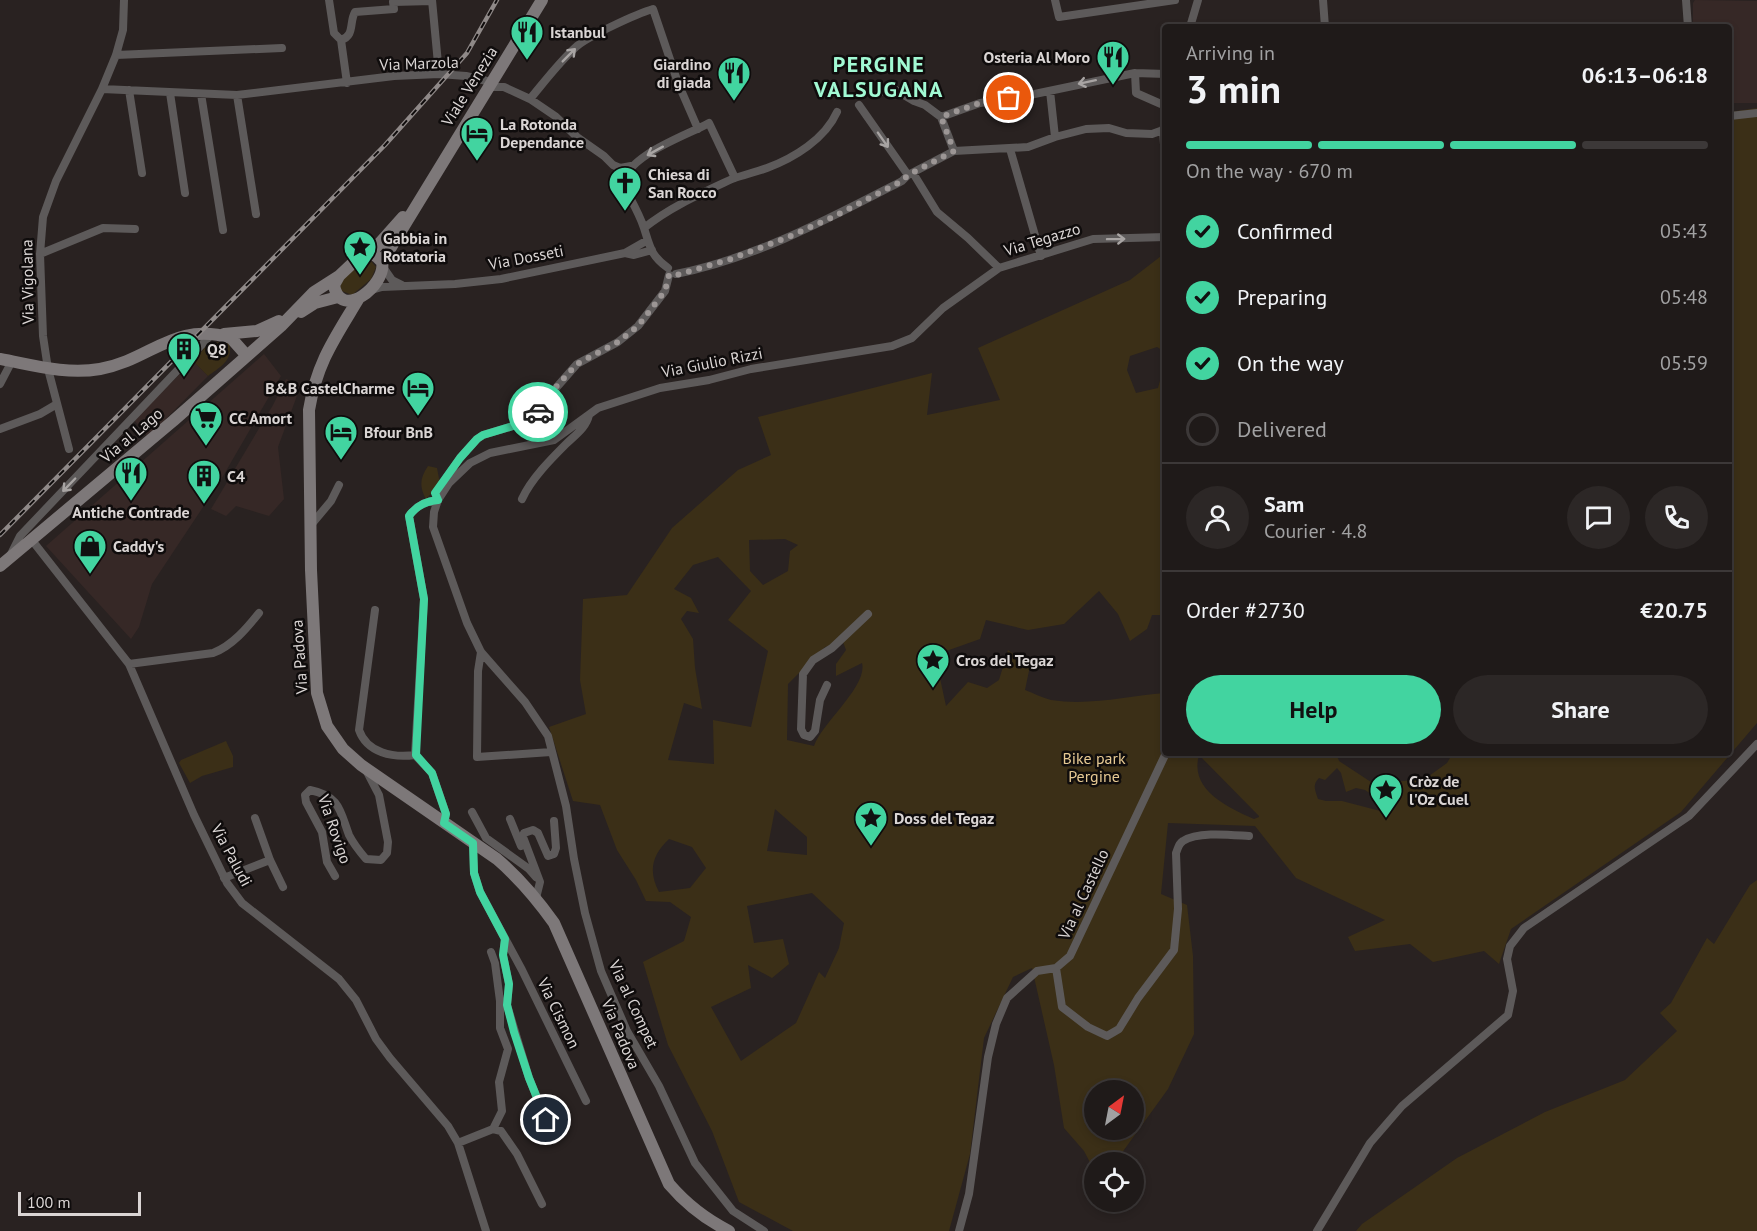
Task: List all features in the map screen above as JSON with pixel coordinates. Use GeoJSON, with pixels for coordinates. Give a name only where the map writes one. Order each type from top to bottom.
{"type":"FeatureCollection","features":[{"type":"Feature","properties":{"kind":"main road","name":"Viale Venezia"},"geometry":{"type":"LineString","coordinates":[[364,294],[379,279],[382,265],[425,190],[542,0]]}},
{"type":"Feature","properties":{"kind":"main road","name":"Viale Venezia"},"geometry":{"type":"LineString","coordinates":[[281,326],[314,292],[339,276],[361,256],[370,254],[425,190]]}},
{"type":"Feature","properties":{"kind":"main road"},"geometry":{"type":"LineString","coordinates":[[370,254],[379,259],[382,265]]}},
{"type":"Feature","properties":{"kind":"main road"},"geometry":{"type":"LineString","coordinates":[[339,276],[334,285],[341,298],[345,313],[344,321]]}},
{"type":"Feature","properties":{"kind":"main road"},"geometry":{"type":"LineString","coordinates":[[281,326],[315,303],[341,298],[349,302],[364,294]]}},
{"type":"Feature","properties":{"kind":"main road","name":"Via Padova"},"geometry":{"type":"LineString","coordinates":[[364,294],[344,321],[322,361],[309,410],[310,526],[317,693],[327,726],[343,749],[361,765],[512,872],[536,898],[554,923],[669,1184],[685,1203],[710,1222],[729,1231]]}},
{"type":"Feature","properties":{"kind":"main road"},"geometry":{"type":"LineString","coordinates":[[6,360],[74,372],[101,369],[128,362],[182,335],[211,335],[265,328],[295,311]]}},
{"type":"Feature","properties":{"kind":"main road","name":"Via al Lago"},"geometry":{"type":"LineString","coordinates":[[0,566],[129,459],[281,326]]}},
{"type":"Feature","properties":{"kind":"main road"},"geometry":{"type":"LineString","coordinates":[[211,335],[231,338],[250,354],[252,343],[246,335],[239,332]]}},
{"type":"Feature","properties":{"kind":"street","name":"Via Vigolana"},"geometry":{"type":"LineString","coordinates":[[69,449],[48,369],[43,336],[40,254],[43,217],[56,181],[102,89],[116,55],[123,30],[124,0]]}},
{"type":"Feature","properties":{"kind":"street"},"geometry":{"type":"LineString","coordinates":[[329,0],[334,33],[341,40],[347,83]]}},
{"type":"Feature","properties":{"kind":"street"},"geometry":{"type":"LineString","coordinates":[[341,40],[345,39],[352,30],[352,17],[355,12],[394,9],[393,1],[432,0],[439,74]]}},
{"type":"Feature","properties":{"kind":"street"},"geometry":{"type":"LineString","coordinates":[[1055,0],[1059,17],[1175,0]]}},
{"type":"Feature","properties":{"kind":"street"},"geometry":{"type":"LineString","coordinates":[[1191,24],[1198,0]]}},
{"type":"Feature","properties":{"kind":"street"},"geometry":{"type":"LineString","coordinates":[[1323,0],[1324,24]]}},
{"type":"Feature","properties":{"kind":"street"},"geometry":{"type":"LineString","coordinates":[[1686,0],[1688,24]]}},
{"type":"Feature","properties":{"kind":"street"},"geometry":{"type":"LineString","coordinates":[[632,166],[620,168],[576,138],[555,116],[530,99],[579,45],[642,12],[653,9],[678,83],[698,129]]}},
{"type":"Feature","properties":{"kind":"street"},"geometry":{"type":"LineString","coordinates":[[116,55],[282,48]]}},
{"type":"Feature","properties":{"kind":"street"},"geometry":{"type":"LineString","coordinates":[[941,117],[980,103],[1050,91],[1135,72],[1162,74]]}},
{"type":"Feature","properties":{"kind":"street"},"geometry":{"type":"LineString","coordinates":[[1135,72],[1136,93],[1161,104]]}},
{"type":"Feature","properties":{"kind":"street","name":"Via Marzola"},"geometry":{"type":"LineString","coordinates":[[102,89],[237,95],[394,76],[439,74],[466,76],[491,82],[530,99]]}},
{"type":"Feature","properties":{"kind":"street"},"geometry":{"type":"LineString","coordinates":[[878,94],[889,86],[925,105],[941,117],[954,151]]}},
{"type":"Feature","properties":{"kind":"street"},"geometry":{"type":"LineString","coordinates":[[129,90],[142,173]]}},
{"type":"Feature","properties":{"kind":"street"},"geometry":{"type":"LineString","coordinates":[[1050,91],[1055,137]]}},
{"type":"Feature","properties":{"kind":"street"},"geometry":{"type":"LineString","coordinates":[[170,93],[185,193]]}},
{"type":"Feature","properties":{"kind":"street"},"geometry":{"type":"LineString","coordinates":[[201,94],[223,230]]}},
{"type":"Feature","properties":{"kind":"street"},"geometry":{"type":"LineString","coordinates":[[237,95],[256,214]]}},
{"type":"Feature","properties":{"kind":"street"},"geometry":{"type":"LineString","coordinates":[[859,105],[937,212],[999,268]]}},
{"type":"Feature","properties":{"kind":"street"},"geometry":{"type":"LineString","coordinates":[[644,228],[658,216],[735,178],[794,156],[818,138],[837,112]]}},
{"type":"Feature","properties":{"kind":"street"},"geometry":{"type":"LineString","coordinates":[[1732,116],[1757,112]]}},
{"type":"Feature","properties":{"kind":"street"},"geometry":{"type":"LineString","coordinates":[[735,178],[709,123],[650,153],[632,166],[623,184],[644,228],[646,242],[658,261],[671,272],[728,260],[786,238],[902,181],[954,151],[970,148],[987,150],[1028,147],[1055,137],[1098,128],[1109,128],[1126,133],[1152,134],[1162,130]]}},
{"type":"Feature","properties":{"kind":"street"},"geometry":{"type":"LineString","coordinates":[[1011,149],[1041,256]]}},
{"type":"Feature","properties":{"kind":"street"},"geometry":{"type":"LineString","coordinates":[[40,254],[104,228],[135,229]]}},
{"type":"Feature","properties":{"kind":"street","name":"Via Tegazzo"},"geometry":{"type":"LineString","coordinates":[[999,268],[1093,239],[1162,237]]}},
{"type":"Feature","properties":{"kind":"street","name":"Via Dosseti"},"geometry":{"type":"LineString","coordinates":[[364,294],[382,287],[454,284],[501,279],[625,252],[646,242]]}},
{"type":"Feature","properties":{"kind":"street"},"geometry":{"type":"LineString","coordinates":[[625,252],[634,255],[652,250]]}},
{"type":"Feature","properties":{"kind":"street"},"geometry":{"type":"LineString","coordinates":[[382,265],[392,280],[409,286]]}},
{"type":"Feature","properties":{"kind":"street","name":"Via Giulio Rizzi"},"geometry":{"type":"LineString","coordinates":[[438,500],[450,483],[470,463],[490,453],[554,440],[597,408],[660,388],[709,380],[752,369],[892,346],[912,338],[943,308],[999,268]]}},
{"type":"Feature","properties":{"kind":"street","name":"Via al Compet"},"geometry":{"type":"LineString","coordinates":[[671,272],[665,291],[638,326],[618,342],[577,364],[555,388],[542,410],[513,426],[477,439],[435,493],[438,500],[433,527],[466,623],[481,652],[525,702],[548,736],[566,806],[585,913],[601,971],[627,1031],[658,1086],[695,1163],[733,1211],[765,1231]]}},
{"type":"Feature","properties":{"kind":"street"},"geometry":{"type":"LineString","coordinates":[[10,556],[20,536],[211,335]]}},
{"type":"Feature","properties":{"kind":"street"},"geometry":{"type":"LineString","coordinates":[[0,384],[6,360]]}},
{"type":"Feature","properties":{"kind":"street"},"geometry":{"type":"LineString","coordinates":[[0,429],[40,414],[57,404]]}},
{"type":"Feature","properties":{"kind":"street"},"geometry":{"type":"LineString","coordinates":[[522,499],[526,489],[564,445],[587,424],[589,415]]}},
{"type":"Feature","properties":{"kind":"street"},"geometry":{"type":"LineString","coordinates":[[310,526],[331,501],[339,485]]}},
{"type":"Feature","properties":{"kind":"street"},"geometry":{"type":"LineString","coordinates":[[438,500],[427,501],[413,510],[409,516],[424,599],[416,755],[432,773],[446,814],[444,823]]}},
{"type":"Feature","properties":{"kind":"street","name":"Via Paludi"},"geometry":{"type":"LineString","coordinates":[[31,539],[129,664],[194,815],[224,878],[242,903],[339,979],[356,1000],[376,1040],[448,1126],[458,1143],[486,1231]]}},
{"type":"Feature","properties":{"kind":"street"},"geometry":{"type":"LineString","coordinates":[[375,610],[359,730],[363,741],[374,751],[405,757],[416,755]]}},
{"type":"Feature","properties":{"kind":"street"},"geometry":{"type":"LineString","coordinates":[[129,664],[221,650],[245,630],[260,613]]}},
{"type":"Feature","properties":{"kind":"street"},"geometry":{"type":"LineString","coordinates":[[827,685],[820,700],[815,730],[810,737],[804,735],[801,729],[803,674],[813,660],[831,648],[868,615]]}},
{"type":"Feature","properties":{"kind":"street"},"geometry":{"type":"LineString","coordinates":[[481,652],[478,670],[477,757],[551,752]]}},
{"type":"Feature","properties":{"kind":"street"},"geometry":{"type":"LineString","coordinates":[[1317,1231],[1376,1135],[1410,1099],[1508,1015],[1513,991],[1507,959],[1510,946],[1524,928],[1689,816],[1757,744]]}},
{"type":"Feature","properties":{"kind":"street","name":"Via al Castello"},"geometry":{"type":"LineString","coordinates":[[959,1231],[969,1194],[988,1058],[996,1024],[1008,998],[1037,971],[1056,968],[1070,956],[1165,756]]}},
{"type":"Feature","properties":{"kind":"street","name":"Via Rovigo"},"geometry":{"type":"LineString","coordinates":[[335,876],[327,862],[322,832],[306,802],[305,795],[310,790],[335,801],[342,810],[350,837],[360,852],[366,859],[381,860],[387,853],[388,842],[379,795],[373,780],[361,765]]}},
{"type":"Feature","properties":{"kind":"street"},"geometry":{"type":"LineString","coordinates":[[472,812],[486,838],[529,869],[540,882]]}},
{"type":"Feature","properties":{"kind":"street"},"geometry":{"type":"LineString","coordinates":[[255,818],[270,860],[283,887]]}},
{"type":"Feature","properties":{"kind":"street"},"geometry":{"type":"LineString","coordinates":[[510,819],[529,869]]}},
{"type":"Feature","properties":{"kind":"street"},"geometry":{"type":"LineString","coordinates":[[536,898],[540,882],[523,837],[524,833],[533,830],[537,833],[548,856],[554,854],[556,848],[554,821]]}},
{"type":"Feature","properties":{"kind":"street"},"geometry":{"type":"LineString","coordinates":[[1056,968],[1062,1007],[1088,1028],[1107,1036],[1119,1029],[1138,998],[1174,950],[1178,909],[1176,853],[1179,845],[1184,840],[1217,833],[1249,836]]}},
{"type":"Feature","properties":{"kind":"street","name":"Via Cismon"},"geometry":{"type":"LineString","coordinates":[[473,843],[474,873],[480,892],[586,1101]]}},
{"type":"Feature","properties":{"kind":"street"},"geometry":{"type":"LineString","coordinates":[[224,878],[270,860]]}},
{"type":"Feature","properties":{"kind":"street","name":"Via Cismon"},"geometry":{"type":"LineString","coordinates":[[505,939],[503,955],[509,984],[507,1005],[529,1078],[554,1140]]}},
{"type":"Feature","properties":{"kind":"street"},"geometry":{"type":"LineString","coordinates":[[491,952],[495,963],[500,1001],[500,1028],[508,1049],[499,1082],[502,1112],[493,1129]]}},
{"type":"Feature","properties":{"kind":"street"},"geometry":{"type":"LineString","coordinates":[[458,1143],[493,1129],[501,1131],[509,1140],[542,1204]]}},
{"type":"Feature","properties":{"kind":"shaded area"},"geometry":{"type":"Polygon","coordinates":[[[1695,0],[1757,1],[1757,103],[1732,103],[1732,24],[1693,24],[1695,0]]]}},
{"type":"Feature","properties":{"kind":"shaded area"},"geometry":{"type":"Polygon","coordinates":[[[264,354],[281,376],[219,483],[152,584],[139,627],[131,639],[46,546],[264,354]]]}},
{"type":"Feature","properties":{"kind":"shaded area"},"geometry":{"type":"Polygon","coordinates":[[[193,361],[208,376],[148,437],[134,420],[193,361]]]}},
{"type":"Feature","properties":{"kind":"shaded area"},"geometry":{"type":"Polygon","coordinates":[[[286,379],[301,385],[278,447],[284,499],[269,516],[236,506],[226,516],[211,509],[273,405],[286,379]]]}},
{"type":"Feature","properties":{"kind":"green space"},"geometry":{"type":"Polygon","coordinates":[[[1757,108],[1757,723],[1732,752],[1732,112],[1757,108]]]}},
{"type":"Feature","properties":{"kind":"green space","name":"Bike park Pergine"},"geometry":{"type":"Polygon","coordinates":[[[1162,255],[1162,350],[1157,347],[1130,356],[1127,370],[1136,393],[1158,388],[1162,373],[1162,615],[1152,615],[1147,629],[1130,641],[1118,614],[1099,591],[1064,624],[1028,630],[986,620],[980,639],[935,655],[946,706],[968,682],[987,688],[999,680],[1008,650],[1030,666],[1025,690],[1051,700],[1080,702],[1162,693],[1162,756],[1199,756],[1197,767],[1205,787],[1223,803],[1254,819],[1259,816],[1200,756],[1337,756],[1339,761],[1374,784],[1429,776],[1447,763],[1451,756],[1729,756],[1681,812],[1511,929],[1499,964],[1484,951],[1433,962],[1410,944],[1355,951],[1348,937],[1385,920],[1296,878],[1255,826],[1168,823],[1161,894],[1187,905],[1193,956],[1194,1034],[1168,1089],[1144,1122],[1144,1080],[1084,1080],[1084,1140],[1131,1140],[1122,1152],[1085,1152],[1064,1128],[1054,1065],[1032,968],[1013,977],[984,1038],[970,1154],[949,1231],[793,1231],[739,1202],[712,1131],[668,1045],[643,962],[684,941],[691,917],[670,902],[646,901],[617,850],[600,805],[573,801],[549,727],[586,714],[580,680],[583,599],[627,595],[672,528],[738,470],[771,455],[758,417],[932,373],[927,415],[1000,400],[978,348],[1130,280],[1162,255]],[[785,539],[749,540],[750,571],[763,585],[788,571],[790,551],[798,545],[785,539]],[[718,557],[693,565],[674,589],[691,598],[699,613],[687,611],[681,619],[693,639],[702,709],[684,703],[668,760],[714,764],[713,720],[751,727],[768,651],[728,620],[751,591],[718,557]],[[843,642],[825,647],[788,684],[787,740],[814,746],[852,693],[862,672],[862,663],[836,676],[836,664],[846,650],[843,642]],[[1337,768],[1325,780],[1319,778],[1317,781],[1315,790],[1318,799],[1342,801],[1388,813],[1391,801],[1377,798],[1365,790],[1356,788],[1346,792],[1341,773],[1337,768]],[[775,809],[767,851],[807,855],[807,837],[775,809]],[[669,839],[655,857],[653,870],[659,892],[690,888],[706,868],[692,847],[669,839]],[[812,893],[747,906],[754,943],[783,939],[789,964],[772,978],[748,965],[751,988],[711,1007],[741,1061],[796,1023],[819,972],[825,978],[839,948],[844,923],[812,893]]]}},
{"type":"Feature","properties":{"kind":"green space"},"geometry":{"type":"Polygon","coordinates":[[[365,260],[371,261],[376,267],[371,279],[352,295],[342,291],[340,287],[344,277],[365,260]]]}},
{"type":"Feature","properties":{"kind":"green space"},"geometry":{"type":"Polygon","coordinates":[[[210,342],[229,343],[230,354],[225,362],[208,376],[193,361],[210,342]]]}},
{"type":"Feature","properties":{"kind":"green space"},"geometry":{"type":"Polygon","coordinates":[[[428,466],[437,468],[440,484],[426,499],[421,482],[428,466]]]}},
{"type":"Feature","properties":{"kind":"green space"},"geometry":{"type":"Polygon","coordinates":[[[226,741],[233,756],[233,767],[202,776],[190,783],[179,763],[181,760],[226,741]]]}},
{"type":"Feature","properties":{"kind":"green space"},"geometry":{"type":"Polygon","coordinates":[[[1757,880],[1757,1231],[1356,1231],[1362,1224],[1457,1158],[1545,1112],[1625,1080],[1677,1031],[1660,1013],[1671,1003],[1707,938],[1714,944],[1750,885],[1757,880]]]}},
{"type":"Feature","properties":{"kind":"railway"},"geometry":{"type":"LineString","coordinates":[[0,535],[385,145],[467,53],[497,0]]}},
{"type":"Feature","properties":{"kind":"way so far"},"geometry":{"type":"LineString","coordinates":[[538,412],[542,410],[555,388],[577,364],[618,342],[638,326],[665,291],[669,275],[673,276],[728,260],[833,217],[954,151],[941,117],[980,103],[1009,98]]}},
{"type":"Feature","properties":{"kind":"place","name":"Istanbul"},"geometry":{"type":"Point","coordinates":[527,61]}},
{"type":"Feature","properties":{"kind":"place","name":"Osteria Al Moro"},"geometry":{"type":"Point","coordinates":[1113,86]}},
{"type":"Feature","properties":{"kind":"place","name":"Giardino di giada"},"geometry":{"type":"Point","coordinates":[734,102]}},
{"type":"Feature","properties":{"kind":"place","name":"La Rotonda Dependance"},"geometry":{"type":"Point","coordinates":[477,162]}},
{"type":"Feature","properties":{"kind":"place","name":"Chiesa di San Rocco"},"geometry":{"type":"Point","coordinates":[625,212]}},
{"type":"Feature","properties":{"kind":"place","name":"Gabbia in Rotatoria"},"geometry":{"type":"Point","coordinates":[360,276]}},
{"type":"Feature","properties":{"kind":"place","name":"Q8"},"geometry":{"type":"Point","coordinates":[184,378]}},
{"type":"Feature","properties":{"kind":"place","name":"B&B CastelCharme"},"geometry":{"type":"Point","coordinates":[418,417]}},
{"type":"Feature","properties":{"kind":"place","name":"CC Amort"},"geometry":{"type":"Point","coordinates":[206,447]}},
{"type":"Feature","properties":{"kind":"place","name":"Bfour BnB"},"geometry":{"type":"Point","coordinates":[341,461]}},
{"type":"Feature","properties":{"kind":"place","name":"Antiche Contrade"},"geometry":{"type":"Point","coordinates":[131,502]}},
{"type":"Feature","properties":{"kind":"place","name":"C4"},"geometry":{"type":"Point","coordinates":[204,505]}},
{"type":"Feature","properties":{"kind":"place","name":"Caddy's"},"geometry":{"type":"Point","coordinates":[90,575]}},
{"type":"Feature","properties":{"kind":"place","name":"Cros del Tegaz"},"geometry":{"type":"Point","coordinates":[933,689]}},
{"type":"Feature","properties":{"kind":"place","name":"Cròz de l'Oz Cuel"},"geometry":{"type":"Point","coordinates":[1386,819]}},
{"type":"Feature","properties":{"kind":"place","name":"Doss del Tegaz"},"geometry":{"type":"Point","coordinates":[871,847]}},
{"type":"Feature","properties":{"kind":"district","name":"PERGINE VALSUGANA"},"geometry":{"type":"Point","coordinates":[879,76]}},
{"type":"Feature","properties":{"kind":"route"},"geometry":{"type":"LineString","coordinates":[[538,412],[513,426],[477,439],[435,493],[438,500],[427,501],[413,510],[409,516],[424,599],[416,755],[432,773],[446,814],[444,823],[473,843],[474,873],[480,892],[505,939],[503,955],[509,984],[507,1005],[514,1032],[546,1120]]}}]}
